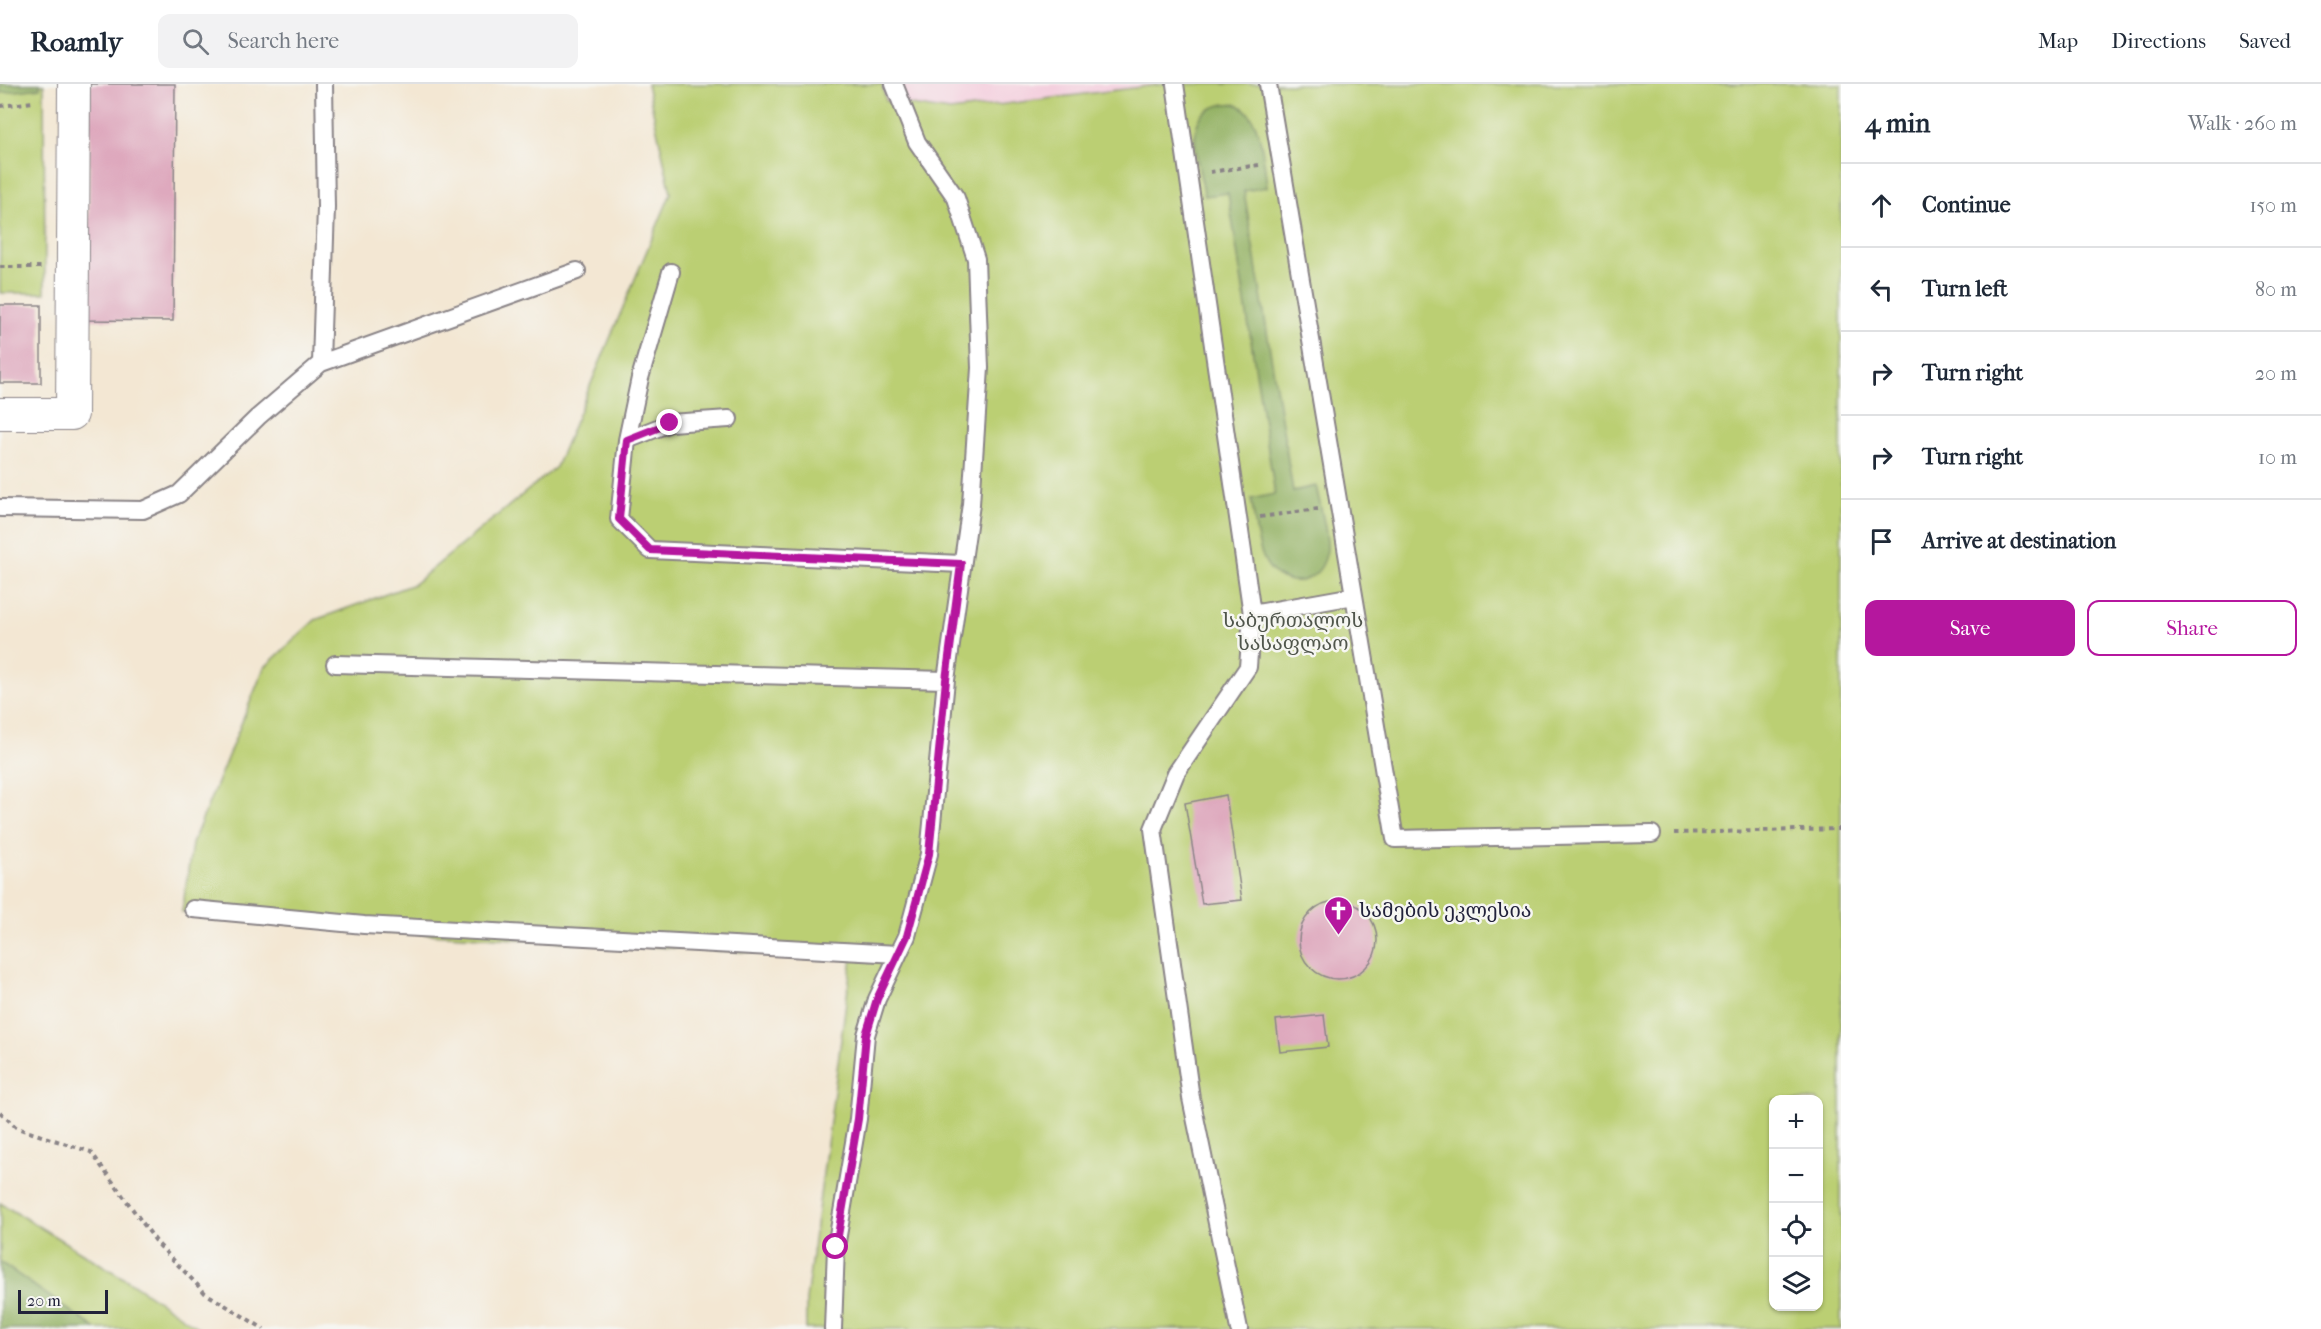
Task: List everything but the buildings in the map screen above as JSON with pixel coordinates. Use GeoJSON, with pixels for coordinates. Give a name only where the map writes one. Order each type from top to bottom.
{"type":"FeatureCollection","features":[{"type":"Feature","properties":{"kind":"street"},"geometry":{"type":"LineString","coordinates":[[0,414],[72,414],[74,84]]}},
{"type":"Feature","properties":{"kind":"lane"},"geometry":{"type":"LineString","coordinates":[[321,363],[326,207],[324,84]]}},
{"type":"Feature","properties":{"kind":"lane"},"geometry":{"type":"LineString","coordinates":[[833,1329],[836,1247],[858,1119],[866,1035],[877,999],[907,936],[929,854],[946,680],[971,504],[980,368],[975,259],[956,198],[917,142],[894,84]]}},
{"type":"Feature","properties":{"kind":"lane"},"geometry":{"type":"LineString","coordinates":[[1175,84],[1252,614],[1248,667],[1176,773],[1153,829],[1191,1098],[1239,1329]]}},
{"type":"Feature","properties":{"kind":"lane"},"geometry":{"type":"LineString","coordinates":[[1268,84],[1395,839],[1652,834]]}},
{"type":"Feature","properties":{"kind":"lane"},"geometry":{"type":"LineString","coordinates":[[0,508],[143,510],[179,494],[258,417],[321,363],[577,271]]}},
{"type":"Feature","properties":{"kind":"lane"},"geometry":{"type":"LineString","coordinates":[[671,272],[640,378],[627,440],[619,519],[650,550],[961,564]]}},
{"type":"Feature","properties":{"kind":"lane"},"geometry":{"type":"LineString","coordinates":[[627,440],[670,423],[729,419]]}},
{"type":"Feature","properties":{"kind":"lane"},"geometry":{"type":"LineString","coordinates":[[1252,614],[1354,596]]}},
{"type":"Feature","properties":{"kind":"lane"},"geometry":{"type":"LineString","coordinates":[[335,664],[946,680]]}},
{"type":"Feature","properties":{"kind":"lane"},"geometry":{"type":"LineString","coordinates":[[193,909],[364,925],[898,954]]}},
{"type":"Feature","properties":{"kind":"path"},"geometry":{"type":"LineString","coordinates":[[0,106],[34,102]]}},
{"type":"Feature","properties":{"kind":"path"},"geometry":{"type":"LineString","coordinates":[[1188,176],[1281,162]]}},
{"type":"Feature","properties":{"kind":"path"},"geometry":{"type":"LineString","coordinates":[[0,267],[73,267]]}},
{"type":"Feature","properties":{"kind":"path"},"geometry":{"type":"LineString","coordinates":[[1238,521],[1339,505]]}},
{"type":"Feature","properties":{"kind":"path"},"geometry":{"type":"LineString","coordinates":[[1652,834],[1841,829]]}},
{"type":"Feature","properties":{"kind":"path"},"geometry":{"type":"LineString","coordinates":[[0,1112],[17,1128],[91,1152],[158,1244],[205,1293],[264,1329]]}},
{"type":"Feature","properties":{"kind":"shaded area"},"geometry":{"type":"Polygon","coordinates":[[[882,84],[1165,84],[950,111],[886,101],[882,84]]]}},
{"type":"Feature","properties":{"kind":"green space"},"geometry":{"type":"Polygon","coordinates":[[[0,84],[44,84],[45,293],[0,293],[0,84]]]}},
{"type":"Feature","properties":{"kind":"green space"},"geometry":{"type":"Polygon","coordinates":[[[0,84],[40,84],[40,88],[0,93],[0,84]]]}},
{"type":"Feature","properties":{"kind":"green space","name":"საბურთალოს სასაფლაო"},"geometry":{"type":"Polygon","coordinates":[[[647,84],[882,84],[886,101],[950,111],[1165,84],[1841,84],[1841,1329],[806,1329],[806,1300],[852,958],[375,931],[182,912],[192,844],[264,668],[315,620],[414,584],[556,467],[671,193],[647,84]]]}},
{"type":"Feature","properties":{"kind":"green space"},"geometry":{"type":"Polygon","coordinates":[[[1224,104],[1236,104],[1246,110],[1257,129],[1260,141],[1267,187],[1244,191],[1293,491],[1316,486],[1325,528],[1327,550],[1323,563],[1315,574],[1302,581],[1288,580],[1275,574],[1263,556],[1256,533],[1251,499],[1275,494],[1228,193],[1205,196],[1195,143],[1198,123],[1202,115],[1224,104]]]}},
{"type":"Feature","properties":{"kind":"green space"},"geometry":{"type":"Polygon","coordinates":[[[0,1203],[130,1282],[200,1329],[96,1329],[0,1262],[0,1203]]]}},
{"type":"Feature","properties":{"kind":"green space"},"geometry":{"type":"Polygon","coordinates":[[[0,1262],[96,1329],[0,1329],[0,1262]]]}},
{"type":"Feature","properties":{"kind":"place","name":"სამების ეკლესია"},"geometry":{"type":"Point","coordinates":[1338,936]}},
{"type":"Feature","properties":{"kind":"route"},"geometry":{"type":"LineString","coordinates":[[670,423],[627,440],[619,519],[650,550],[961,564],[946,680],[929,854],[907,936],[877,999],[866,1035],[858,1119],[836,1247]]}}]}
